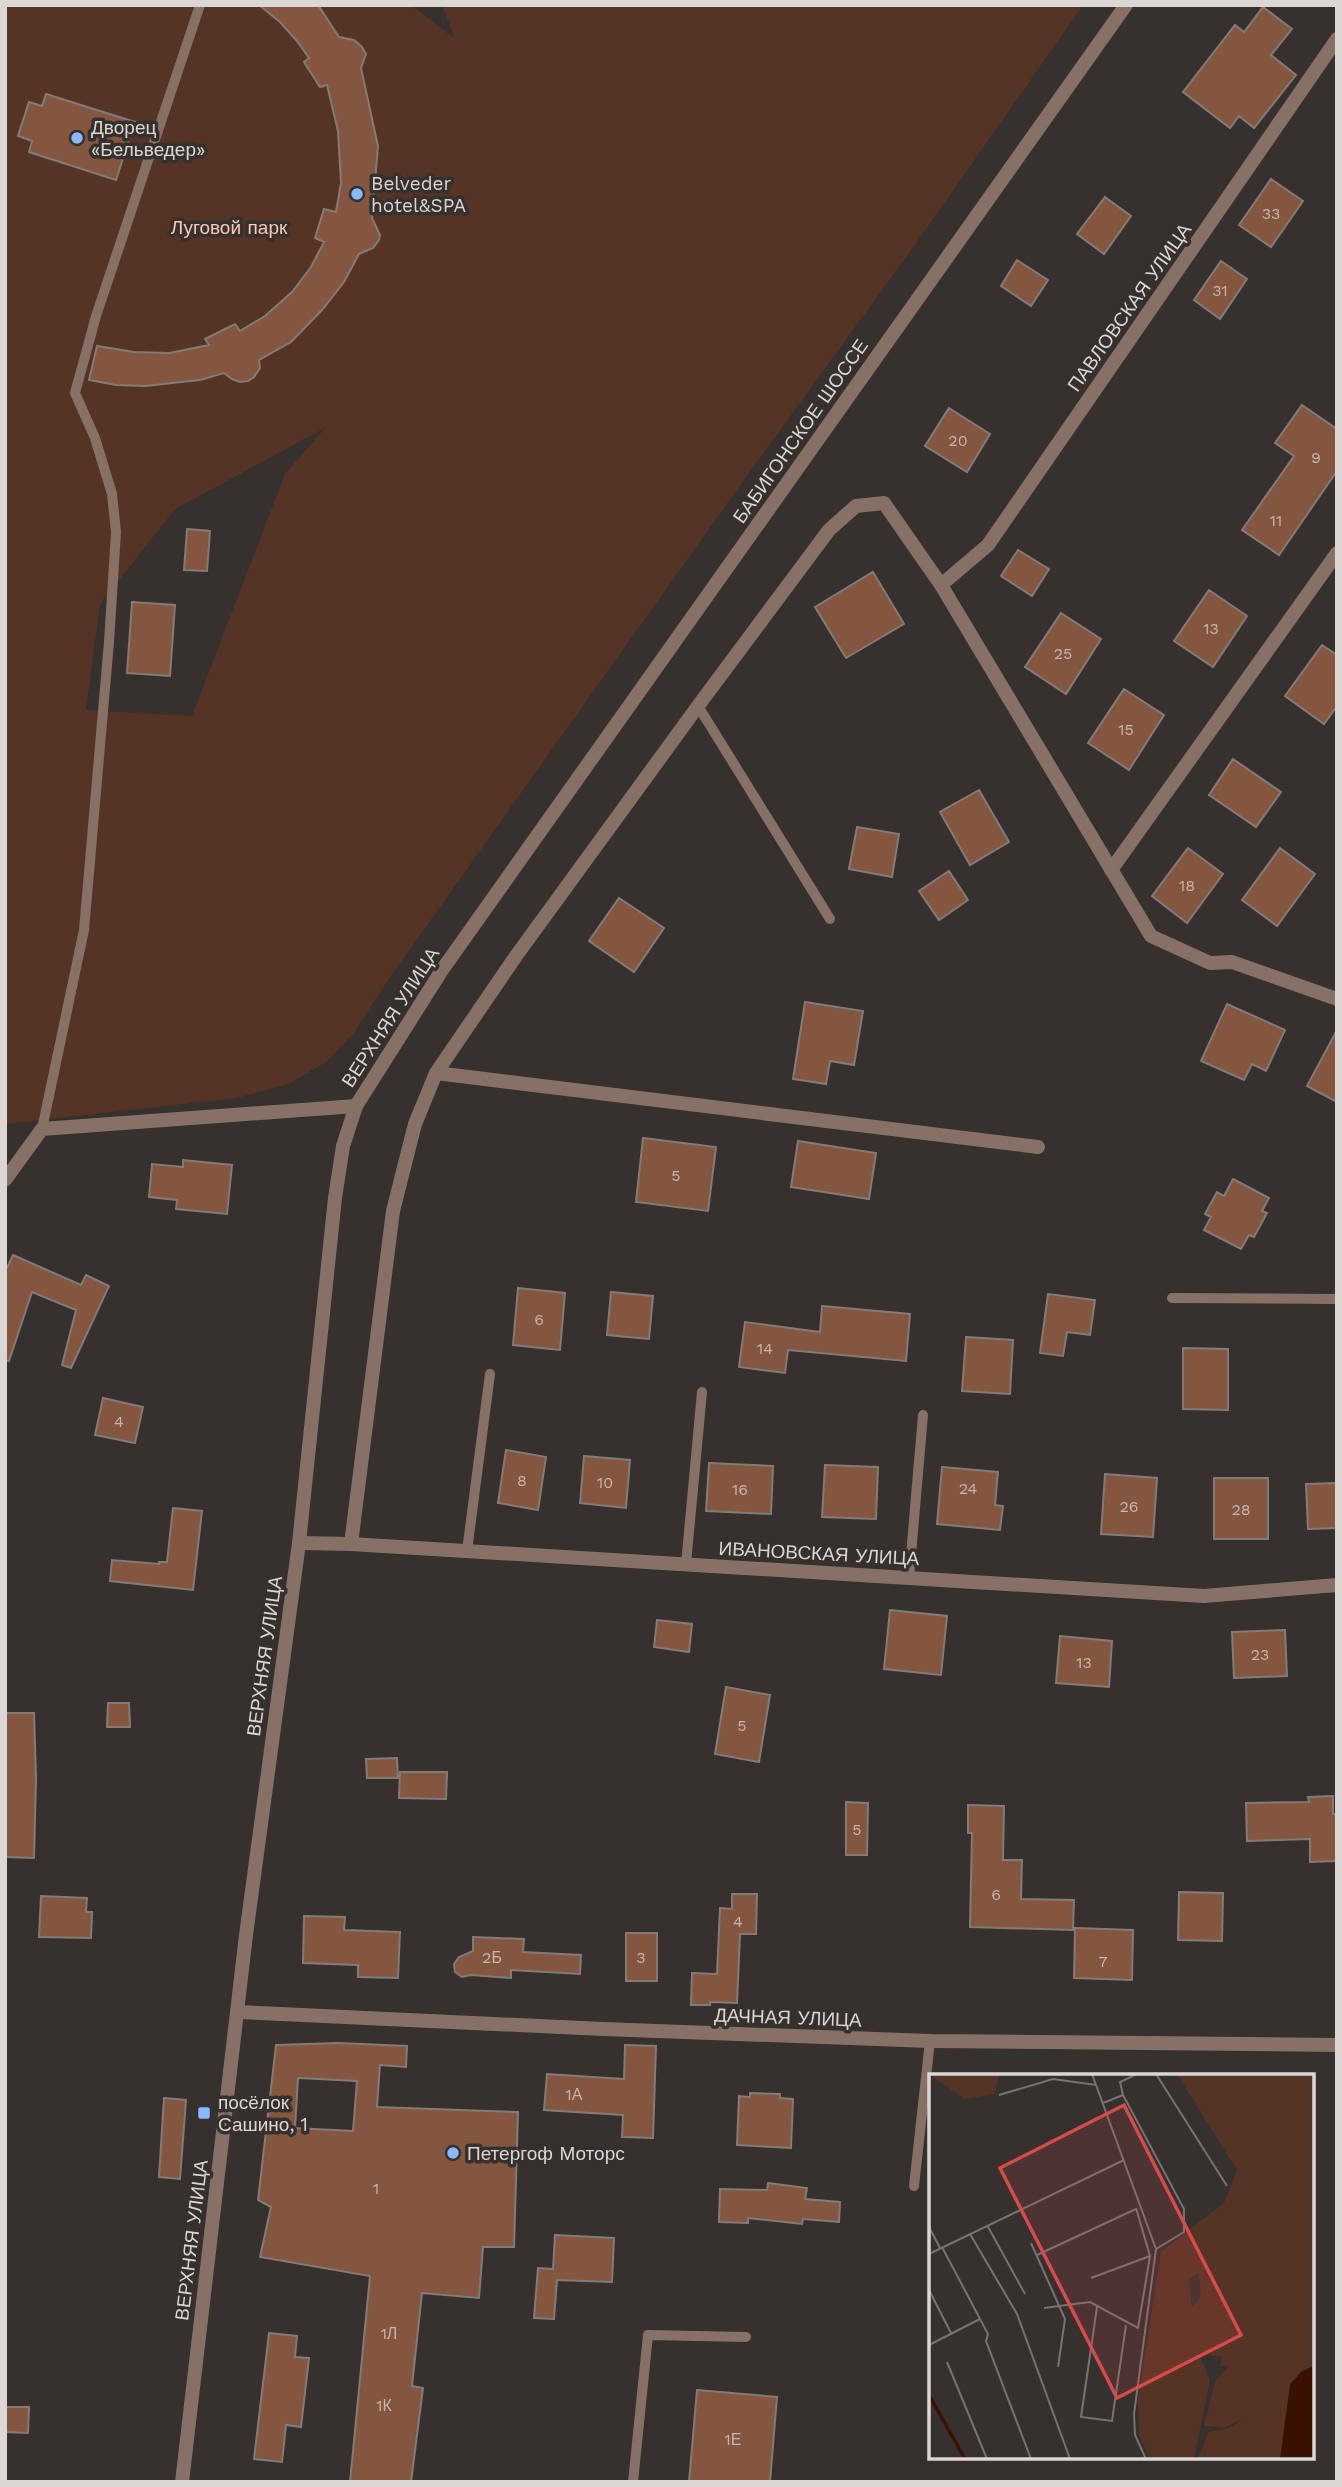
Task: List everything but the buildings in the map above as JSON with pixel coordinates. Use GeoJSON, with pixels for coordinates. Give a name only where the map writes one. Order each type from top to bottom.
{"type":"FeatureCollection","features":[{"type":"Feature","properties":{"kind":"street","name":"БАБИГОНСКОЕ ШОССЕ"},"geometry":{"type":"LineString","coordinates":[[506,880],[1126,5]]}},
{"type":"Feature","properties":{"kind":"street","name":"ПАВЛОВСКАЯ УЛИЦА"},"geometry":{"type":"LineString","coordinates":[[941,585],[988,545],[1337,39]]}},
{"type":"Feature","properties":{"kind":"street"},"geometry":{"type":"LineString","coordinates":[[351,1544],[393,1211],[415,1124],[436,1073],[516,956],[698,706],[829,530],[856,506],[884,503],[941,585],[1151,936],[1210,963],[1232,962],[1337,999]]}},
{"type":"Feature","properties":{"kind":"street"},"geometry":{"type":"LineString","coordinates":[[1111,870],[1337,553]]}},
{"type":"Feature","properties":{"kind":"street","name":"ВЕРХНЯЯ УЛИЦА"},"geometry":{"type":"LineString","coordinates":[[182,2482],[249,1908],[299,1543],[335,1198],[343,1146],[356,1106],[413,1013],[506,880]]}},
{"type":"Feature","properties":{"kind":"street"},"geometry":{"type":"LineString","coordinates":[[436,1073],[1038,1147]]}},
{"type":"Feature","properties":{"kind":"street"},"geometry":{"type":"LineString","coordinates":[[5,1180],[41,1129],[356,1106]]}},
{"type":"Feature","properties":{"kind":"street","name":"ИВАНОВСКАЯ УЛИЦА"},"geometry":{"type":"LineString","coordinates":[[299,1543],[1205,1596],[1337,1585]]}},
{"type":"Feature","properties":{"kind":"street","name":"ДАЧНАЯ УЛИЦА"},"geometry":{"type":"LineString","coordinates":[[238,2012],[930,2041],[1337,2045]]}},
{"type":"Feature","properties":{"kind":"lane"},"geometry":{"type":"LineString","coordinates":[[41,1129],[84,930],[116,532],[112,494],[95,438],[75,393],[96,316],[200,5]]}},
{"type":"Feature","properties":{"kind":"lane"},"geometry":{"type":"LineString","coordinates":[[698,706],[830,919]]}},
{"type":"Feature","properties":{"kind":"lane"},"geometry":{"type":"LineString","coordinates":[[1172,1298],[1337,1299]]}},
{"type":"Feature","properties":{"kind":"lane"},"geometry":{"type":"LineString","coordinates":[[467,1551],[490,1374]]}},
{"type":"Feature","properties":{"kind":"lane"},"geometry":{"type":"LineString","coordinates":[[686,1564],[702,1392]]}},
{"type":"Feature","properties":{"kind":"lane"},"geometry":{"type":"LineString","coordinates":[[909,1578],[923,1415]]}},
{"type":"Feature","properties":{"kind":"lane"},"geometry":{"type":"LineString","coordinates":[[914,2186],[930,2041]]}},
{"type":"Feature","properties":{"kind":"lane"},"geometry":{"type":"LineString","coordinates":[[633,2482],[648,2335],[746,2337]]}},
{"type":"Feature","properties":{"kind":"green space","name":"Луговой парк"},"geometry":{"type":"Polygon","coordinates":[[[5,5],[411,5],[455,39],[442,5],[1083,5],[917,242],[743,481],[390,977],[353,1034],[326,1062],[288,1084],[237,1098],[5,1124],[5,5]],[[325,428],[175,509],[100,604],[86,710],[192,716],[285,474],[325,428]]]}},
{"type":"Feature","properties":{"kind":"place","name":"Дворец «Бельведер»"},"geometry":{"type":"Point","coordinates":[77,138]}},
{"type":"Feature","properties":{"kind":"place","name":"Belveder hotel&SPA"},"geometry":{"type":"Point","coordinates":[357,194]}},
{"type":"Feature","properties":{"kind":"place","name":"посёлок Сашино, 1"},"geometry":{"type":"Point","coordinates":[204,2113]}},
{"type":"Feature","properties":{"kind":"place","name":"Петергоф Моторс"},"geometry":{"type":"Point","coordinates":[453,2153]}}]}
